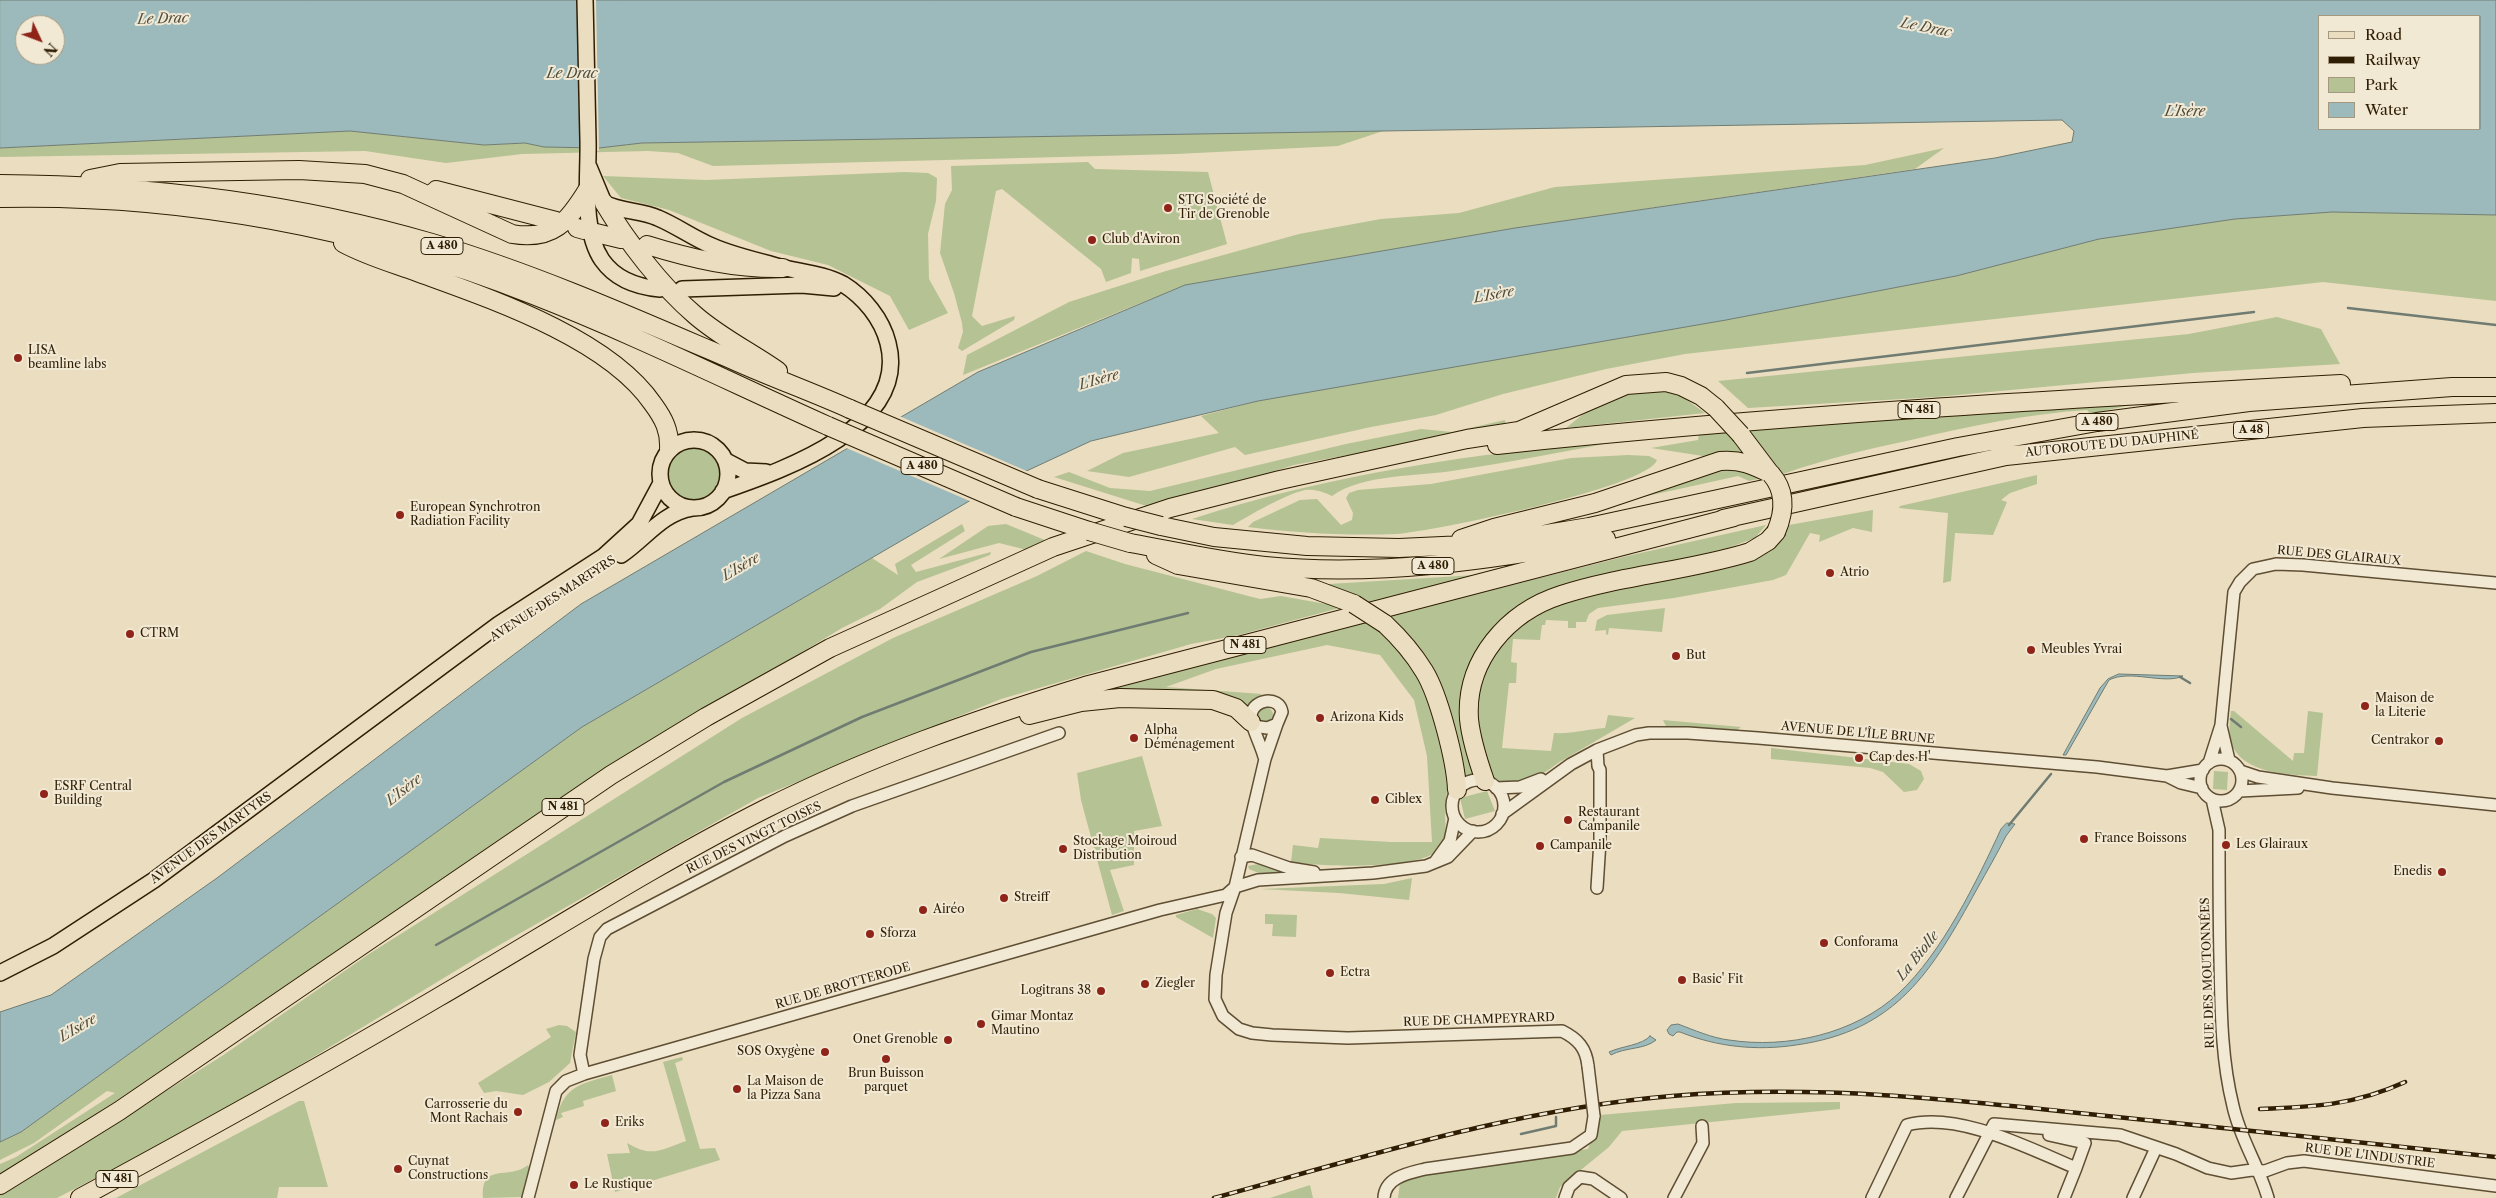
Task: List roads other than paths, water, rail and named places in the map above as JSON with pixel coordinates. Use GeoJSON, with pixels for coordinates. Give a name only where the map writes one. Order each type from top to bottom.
{"type":"FeatureCollection","features":[{"type":"Feature","properties":{"kind":"highway"},"geometry":{"type":"LineString","coordinates":[[60,184],[120,173],[299,170],[365,174],[404,184],[432,188],[556,221]]}},
{"type":"Feature","properties":{"kind":"highway","name":"A 480"},"geometry":{"type":"LineString","coordinates":[[0,184],[60,184],[160,190],[268,206],[329,218],[429,243],[540,280],[803,388],[1038,489],[1161,526],[1214,537],[1307,546],[1399,548],[1447,544],[1486,544],[1589,527],[1958,447],[2097,422],[2249,402],[2455,387]]}},
{"type":"Feature","properties":{"kind":"highway"},"geometry":{"type":"LineString","coordinates":[[404,184],[512,234],[525,236],[542,235],[560,226],[573,213],[588,189]]}},
{"type":"Feature","properties":{"kind":"highway","name":"A 480"},"geometry":{"type":"LineString","coordinates":[[0,198],[103,201],[180,208],[321,230],[424,257],[532,294],[828,426],[1016,507],[1130,543],[1266,566],[1348,570],[1418,568],[1500,558],[1734,517]]}},
{"type":"Feature","properties":{"kind":"highway"},"geometry":{"type":"LineString","coordinates":[[604,203],[616,224],[676,298],[715,330],[803,388]]}},
{"type":"Feature","properties":{"kind":"highway"},"geometry":{"type":"LineString","coordinates":[[321,230],[367,256],[415,271],[501,304],[563,333],[601,354],[646,393],[665,423],[668,431],[669,449]]}},
{"type":"Feature","properties":{"kind":"highway"},"geometry":{"type":"LineString","coordinates":[[586,230],[621,239]]}},
{"type":"Feature","properties":{"kind":"highway"},"geometry":{"type":"LineString","coordinates":[[647,246],[688,258],[712,262],[761,268],[783,268]]}},
{"type":"Feature","properties":{"kind":"highway"},"geometry":{"type":"LineString","coordinates":[[1388,457],[1519,431],[1612,390],[1641,382],[1666,382],[1681,386],[1701,396],[1716,408],[1778,482],[1783,498],[1782,515],[1776,532],[1768,541],[1750,552],[1561,595],[1525,612],[1501,632],[1482,657],[1471,689],[1469,720],[1476,756],[1490,784]]}},
{"type":"Feature","properties":{"kind":"highway","name":"N 481"},"geometry":{"type":"LineString","coordinates":[[0,1185],[119,1111],[611,775],[706,717],[830,648],[1053,548],[1170,508],[1280,480],[1388,457],[1625,431],[1942,409],[2368,383],[2455,387]]}},
{"type":"Feature","properties":{"kind":"highway"},"geometry":{"type":"LineString","coordinates":[[2455,387],[2496,387]]}},
{"type":"Feature","properties":{"kind":"highway","name":"AUTOROUTE DU DAUPHINÉ"},"geometry":{"type":"LineString","coordinates":[[1734,517],[2006,456],[2363,418],[2496,413]]}},
{"type":"Feature","properties":{"kind":"highway"},"geometry":{"type":"LineString","coordinates":[[1447,544],[1494,528],[1595,503],[1720,461],[1740,460],[1771,474]]}},
{"type":"Feature","properties":{"kind":"highway","name":"N 481"},"geometry":{"type":"LineString","coordinates":[[80,1198],[304,1075],[604,899],[767,808],[930,738],[1007,710],[1085,686],[1734,517]]}},
{"type":"Feature","properties":{"kind":"highway"},"geometry":{"type":"LineString","coordinates":[[1130,543],[1178,565],[1311,588],[1354,604],[1385,624],[1406,645],[1426,673],[1451,749],[1457,790]]}},
{"type":"Feature","properties":{"kind":"highway"},"geometry":{"type":"LineString","coordinates":[[767,808],[1011,719],[1081,702],[1120,698],[1213,700],[1229,705],[1253,724]]}},
{"type":"Feature","properties":{"kind":"main road"},"geometry":{"type":"LineString","coordinates":[[585,0],[588,189],[593,241],[601,259],[616,275],[646,288],[660,289]]}},
{"type":"Feature","properties":{"kind":"main road"},"geometry":{"type":"LineString","coordinates":[[589,167],[604,203],[621,210],[656,216],[712,246],[783,268],[830,278],[844,285],[876,315],[885,333],[890,352],[889,375],[882,394],[866,418],[854,428],[778,470],[724,491],[710,504],[692,508],[672,501],[665,493],[661,484],[661,465],[669,449],[689,439],[701,440],[716,448],[726,461],[745,472],[778,470]]}},
{"type":"Feature","properties":{"kind":"main road"},"geometry":{"type":"LineString","coordinates":[[682,289],[802,284],[825,286],[855,295]]}},
{"type":"Feature","properties":{"kind":"main road"},"geometry":{"type":"LineString","coordinates":[[724,491],[728,476],[726,461]]}},
{"type":"Feature","properties":{"kind":"main road","name":"AVENUE DES MARTYRS"},"geometry":{"type":"LineString","coordinates":[[0,973],[53,946],[146,886],[499,624],[604,556],[624,541],[639,524],[661,484]]}},
{"type":"Feature","properties":{"kind":"main road","name":"AVENUE DES MARTYRS"},"geometry":{"type":"LineString","coordinates":[[412,690],[451,668],[549,600],[624,553],[665,518],[678,510],[692,508]]}},
{"type":"Feature","properties":{"kind":"street","name":"RUE DES GLAIRAUX"},"geometry":{"type":"LineString","coordinates":[[2206,766],[2221,725],[2232,602],[2240,582],[2253,569],[2276,564],[2312,566],[2496,583]]}},
{"type":"Feature","properties":{"kind":"street"},"geometry":{"type":"LineString","coordinates":[[1253,724],[1267,728],[1277,724],[1282,715],[1282,708],[1272,700],[1257,705],[1250,715],[1253,724],[1265,758]]}},
{"type":"Feature","properties":{"kind":"street","name":"RUE DE CHAMPEYRARD"},"geometry":{"type":"LineString","coordinates":[[1277,724],[1265,758],[1227,910],[1216,975],[1215,999],[1223,1016],[1239,1029],[1266,1034],[1348,1038],[1562,1031],[1576,1038],[1586,1054],[1594,1116],[1591,1135],[1572,1148],[1410,1173],[1392,1181],[1384,1192],[1384,1198]]}},
{"type":"Feature","properties":{"kind":"street","name":"RUE DES GLAIRAUX"},"geometry":{"type":"LineString","coordinates":[[2221,725],[2229,760]]}},
{"type":"Feature","properties":{"kind":"street","name":"RUE DES VINGT TOISES"},"geometry":{"type":"LineString","coordinates":[[584,1074],[580,1055],[594,960],[600,937],[607,929],[785,836],[852,806],[1059,733]]}},
{"type":"Feature","properties":{"kind":"street","name":"AVENUE DE L'ÎLE BRUNE"},"geometry":{"type":"LineString","coordinates":[[1490,784],[1520,787],[1554,774],[1597,750],[1636,735],[1688,733],[2097,767],[2167,776],[2202,788]]}},
{"type":"Feature","properties":{"kind":"street"},"geometry":{"type":"LineString","coordinates":[[1597,750],[1600,770],[1600,841],[1597,888],[1594,878],[1594,771],[1598,766]]}},
{"type":"Feature","properties":{"kind":"street"},"geometry":{"type":"LineString","coordinates":[[2240,770],[2242,777],[2240,790],[2230,800],[2212,799],[2202,788],[2200,776],[2206,766],[2215,760],[2229,760],[2240,770],[2258,777],[2332,788],[2496,805]]}},
{"type":"Feature","properties":{"kind":"street","name":"AVENUE DE L'ÎLE BRUNE"},"geometry":{"type":"LineString","coordinates":[[2167,776],[2206,766]]}},
{"type":"Feature","properties":{"kind":"street","name":"AVENUE DE L'ÎLE BRUNE"},"geometry":{"type":"LineString","coordinates":[[1502,814],[1554,774]]}},
{"type":"Feature","properties":{"kind":"street"},"geometry":{"type":"LineString","coordinates":[[1434,863],[1450,841],[1455,818],[1452,804],[1457,790],[1469,781],[1490,784],[1503,800],[1502,814],[1494,826],[1480,831],[1473,831],[1466,829],[1455,818]]}},
{"type":"Feature","properties":{"kind":"street"},"geometry":{"type":"LineString","coordinates":[[2240,790],[2332,788]]}},
{"type":"Feature","properties":{"kind":"street","name":"RUE DES MOUTONNÉES"},"geometry":{"type":"LineString","coordinates":[[2212,799],[2219,830],[2222,1042],[2241,1136],[2263,1179],[2268,1198]]}},
{"type":"Feature","properties":{"kind":"street","name":"RUE DES MOUTONNÉES"},"geometry":{"type":"LineString","coordinates":[[2219,830],[2230,800]]}},
{"type":"Feature","properties":{"kind":"street"},"geometry":{"type":"LineString","coordinates":[[1241,857],[1252,855],[1289,868],[1323,875],[1410,870],[1434,863],[1459,848],[1473,831]]}},
{"type":"Feature","properties":{"kind":"street","name":"RUE DE BROTTERODE"},"geometry":{"type":"LineString","coordinates":[[528,1198],[556,1091],[566,1081],[584,1074],[1160,910],[1226,895],[1234,887],[1258,880],[1323,875]]}},
{"type":"Feature","properties":{"kind":"street"},"geometry":{"type":"LineString","coordinates":[[1213,898],[1227,910]]}},
{"type":"Feature","properties":{"kind":"street"},"geometry":{"type":"LineString","coordinates":[[1872,1198],[1907,1125],[1923,1121],[2056,1136],[2085,1143],[2064,1198]]}},
{"type":"Feature","properties":{"kind":"street"},"geometry":{"type":"LineString","coordinates":[[1674,1198],[1703,1143],[1702,1126]]}},
{"type":"Feature","properties":{"kind":"street"},"geometry":{"type":"LineString","coordinates":[[1993,1130],[2076,1168]]}},
{"type":"Feature","properties":{"kind":"street"},"geometry":{"type":"LineString","coordinates":[[1956,1198],[1993,1130]]}},
{"type":"Feature","properties":{"kind":"street","name":"RUE DE L'INDUSTRIE"},"geometry":{"type":"LineString","coordinates":[[1993,1130],[2120,1135],[2219,1171],[2231,1173],[2264,1171],[2287,1163],[2304,1161],[2496,1186]]}},
{"type":"Feature","properties":{"kind":"street"},"geometry":{"type":"LineString","coordinates":[[2133,1198],[2156,1148]]}},
{"type":"Feature","properties":{"kind":"street"},"geometry":{"type":"LineString","coordinates":[[1565,1198],[1569,1187],[1580,1177],[1594,1179],[1621,1198]]}},
{"type":"Feature","properties":{"kind":"water"},"geometry":{"type":"Polygon","coordinates":[[[0,0],[2496,0],[2496,215],[2332,212],[2235,219],[2099,239],[1956,276],[1726,320],[1258,401],[1091,441],[1020,474],[971,500],[582,727],[21,1132],[0,1142],[0,1012],[51,995],[217,878],[581,604],[978,372],[1185,285],[1515,228],[1995,158],[2072,142],[2074,131],[2062,120],[642,143],[599,148],[544,147],[525,143],[484,145],[350,131],[0,148],[0,0]]]}},
{"type":"Feature","properties":{"kind":"water"},"geometry":{"type":"Polygon","coordinates":[[[2119,674],[2183,676],[2166,679],[2127,676],[2109,680],[2066,755],[2063,755],[2100,688],[2108,679],[2119,674]]]}},
{"type":"Feature","properties":{"kind":"water"},"geometry":{"type":"Polygon","coordinates":[[[2007,823],[2015,824],[2006,836],[1944,946],[1927,971],[1886,1011],[1861,1026],[1831,1038],[1781,1047],[1737,1046],[1708,1041],[1680,1032],[1673,1036],[1669,1034],[1667,1030],[1671,1025],[1678,1024],[1723,1039],[1774,1042],[1797,1040],[1819,1035],[1862,1019],[1899,993],[1930,958],[1957,916],[2001,829],[2007,823]]]}},
{"type":"Feature","properties":{"kind":"water"},"geometry":{"type":"Polygon","coordinates":[[[1650,1036],[1656,1040],[1646,1045],[1616,1052],[1611,1055],[1609,1052],[1637,1043],[1650,1036]]]}},
{"type":"Feature","properties":{"kind":"waterway"},"geometry":{"type":"LineString","coordinates":[[2348,308],[2496,325]]}},
{"type":"Feature","properties":{"kind":"waterway"},"geometry":{"type":"LineString","coordinates":[[1747,373],[2254,312]]}},
{"type":"Feature","properties":{"kind":"waterway"},"geometry":{"type":"LineString","coordinates":[[436,945],[724,782],[862,717],[1031,652],[1188,613]]}},
{"type":"Feature","properties":{"kind":"waterway","name":"La Biolle"},"geometry":{"type":"LineString","coordinates":[[2180,677],[2190,683]]}},
{"type":"Feature","properties":{"kind":"waterway","name":"La Biolle"},"geometry":{"type":"LineString","coordinates":[[2231,719],[2241,727]]}},
{"type":"Feature","properties":{"kind":"waterway","name":"La Biolle"},"geometry":{"type":"LineString","coordinates":[[2009,825],[2051,774]]}},
{"type":"Feature","properties":{"kind":"waterway"},"geometry":{"type":"LineString","coordinates":[[1521,1134],[1556,1126],[1556,1117]]}},
{"type":"Feature","properties":{"kind":"railway"},"geometry":{"type":"LineString","coordinates":[[2260,1109],[2316,1106],[2351,1100],[2369,1096],[2405,1082]]}},
{"type":"Feature","properties":{"kind":"railway"},"geometry":{"type":"LineString","coordinates":[[1214,1198],[1384,1151],[1498,1123],[1613,1102],[1727,1093],[1836,1093],[1944,1099],[2496,1157]]}},
{"type":"Feature","properties":{"kind":"place","name":"STG Société de Tir de Grenoble"},"geometry":{"type":"Point","coordinates":[1168,208]}},
{"type":"Feature","properties":{"kind":"place","name":"Club d'Aviron"},"geometry":{"type":"Point","coordinates":[1092,240]}},
{"type":"Feature","properties":{"kind":"place","name":"LISA beamline labs"},"geometry":{"type":"Point","coordinates":[18,358]}},
{"type":"Feature","properties":{"kind":"place","name":"European Synchrotron Radiation Facility"},"geometry":{"type":"Point","coordinates":[400,515]}},
{"type":"Feature","properties":{"kind":"place","name":"Atrio"},"geometry":{"type":"Point","coordinates":[1830,573]}},
{"type":"Feature","properties":{"kind":"place","name":"CTRM"},"geometry":{"type":"Point","coordinates":[130,634]}},
{"type":"Feature","properties":{"kind":"place","name":"Meubles Yvrai"},"geometry":{"type":"Point","coordinates":[2031,650]}},
{"type":"Feature","properties":{"kind":"place","name":"But"},"geometry":{"type":"Point","coordinates":[1676,656]}},
{"type":"Feature","properties":{"kind":"place","name":"Maison de la Literie"},"geometry":{"type":"Point","coordinates":[2365,706]}},
{"type":"Feature","properties":{"kind":"place","name":"Arizona Kids"},"geometry":{"type":"Point","coordinates":[1320,718]}},
{"type":"Feature","properties":{"kind":"place","name":"Alpha Déménagement"},"geometry":{"type":"Point","coordinates":[1134,738]}},
{"type":"Feature","properties":{"kind":"place","name":"Centrakor"},"geometry":{"type":"Point","coordinates":[2439,741]}},
{"type":"Feature","properties":{"kind":"place","name":"Cap des H'"},"geometry":{"type":"Point","coordinates":[1859,758]}},
{"type":"Feature","properties":{"kind":"place","name":"ESRF Central Building"},"geometry":{"type":"Point","coordinates":[44,794]}},
{"type":"Feature","properties":{"kind":"place","name":"Ciblex"},"geometry":{"type":"Point","coordinates":[1375,800]}},
{"type":"Feature","properties":{"kind":"place","name":"Restaurant Campanile"},"geometry":{"type":"Point","coordinates":[1568,820]}},
{"type":"Feature","properties":{"kind":"place","name":"France Boissons"},"geometry":{"type":"Point","coordinates":[2084,839]}},
{"type":"Feature","properties":{"kind":"place","name":"Les Glairaux"},"geometry":{"type":"Point","coordinates":[2226,845]}},
{"type":"Feature","properties":{"kind":"place","name":"Campanile"},"geometry":{"type":"Point","coordinates":[1540,846]}},
{"type":"Feature","properties":{"kind":"place","name":"Stockage Moiroud Distribution"},"geometry":{"type":"Point","coordinates":[1063,849]}},
{"type":"Feature","properties":{"kind":"place","name":"Enedis"},"geometry":{"type":"Point","coordinates":[2442,872]}},
{"type":"Feature","properties":{"kind":"place","name":"Streiff"},"geometry":{"type":"Point","coordinates":[1004,898]}},
{"type":"Feature","properties":{"kind":"place","name":"Airéo"},"geometry":{"type":"Point","coordinates":[923,910]}},
{"type":"Feature","properties":{"kind":"place","name":"Sforza"},"geometry":{"type":"Point","coordinates":[870,934]}},
{"type":"Feature","properties":{"kind":"place","name":"Conforama"},"geometry":{"type":"Point","coordinates":[1824,943]}},
{"type":"Feature","properties":{"kind":"place","name":"Ectra"},"geometry":{"type":"Point","coordinates":[1330,973]}},
{"type":"Feature","properties":{"kind":"place","name":"Basic' Fit"},"geometry":{"type":"Point","coordinates":[1682,980]}},
{"type":"Feature","properties":{"kind":"place","name":"Ziegler"},"geometry":{"type":"Point","coordinates":[1145,984]}},
{"type":"Feature","properties":{"kind":"place","name":"Logitrans 38"},"geometry":{"type":"Point","coordinates":[1101,991]}},
{"type":"Feature","properties":{"kind":"place","name":"Gimar Montaz Mautino"},"geometry":{"type":"Point","coordinates":[981,1024]}},
{"type":"Feature","properties":{"kind":"place","name":"Onet Grenoble"},"geometry":{"type":"Point","coordinates":[948,1040]}},
{"type":"Feature","properties":{"kind":"place","name":"SOS Oxygène"},"geometry":{"type":"Point","coordinates":[825,1052]}},
{"type":"Feature","properties":{"kind":"place","name":"Brun Buisson parquet"},"geometry":{"type":"Point","coordinates":[886,1059]}},
{"type":"Feature","properties":{"kind":"place","name":"La Maison de la Pizza Sana"},"geometry":{"type":"Point","coordinates":[737,1089]}},
{"type":"Feature","properties":{"kind":"place","name":"Carrosserie du Mont Rachais"},"geometry":{"type":"Point","coordinates":[518,1112]}},
{"type":"Feature","properties":{"kind":"place","name":"Eriks"},"geometry":{"type":"Point","coordinates":[605,1123]}},
{"type":"Feature","properties":{"kind":"place","name":"Cuynat Constructions"},"geometry":{"type":"Point","coordinates":[398,1169]}},
{"type":"Feature","properties":{"kind":"place","name":"Le Rustique"},"geometry":{"type":"Point","coordinates":[574,1185]}},
{"type":"Feature","properties":{"kind":"water label","name":"Le Drac"},"geometry":{"type":"Point","coordinates":[163,19]}},
{"type":"Feature","properties":{"kind":"water label","name":"Le Drac"},"geometry":{"type":"Point","coordinates":[1926,28]}},
{"type":"Feature","properties":{"kind":"water label","name":"Le Drac"},"geometry":{"type":"Point","coordinates":[572,74]}},
{"type":"Feature","properties":{"kind":"water label","name":"L'Isère"},"geometry":{"type":"Point","coordinates":[2185,112]}},
{"type":"Feature","properties":{"kind":"water label","name":"L'Isère"},"geometry":{"type":"Point","coordinates":[1494,295]}},
{"type":"Feature","properties":{"kind":"water label","name":"L'Isère"},"geometry":{"type":"Point","coordinates":[1099,380]}},
{"type":"Feature","properties":{"kind":"water label","name":"L'Isère"},"geometry":{"type":"Point","coordinates":[741,567]}},
{"type":"Feature","properties":{"kind":"water label","name":"L'Isère"},"geometry":{"type":"Point","coordinates":[404,790]}},
{"type":"Feature","properties":{"kind":"water label","name":"L'Isère"},"geometry":{"type":"Point","coordinates":[78,1028]}}]}
